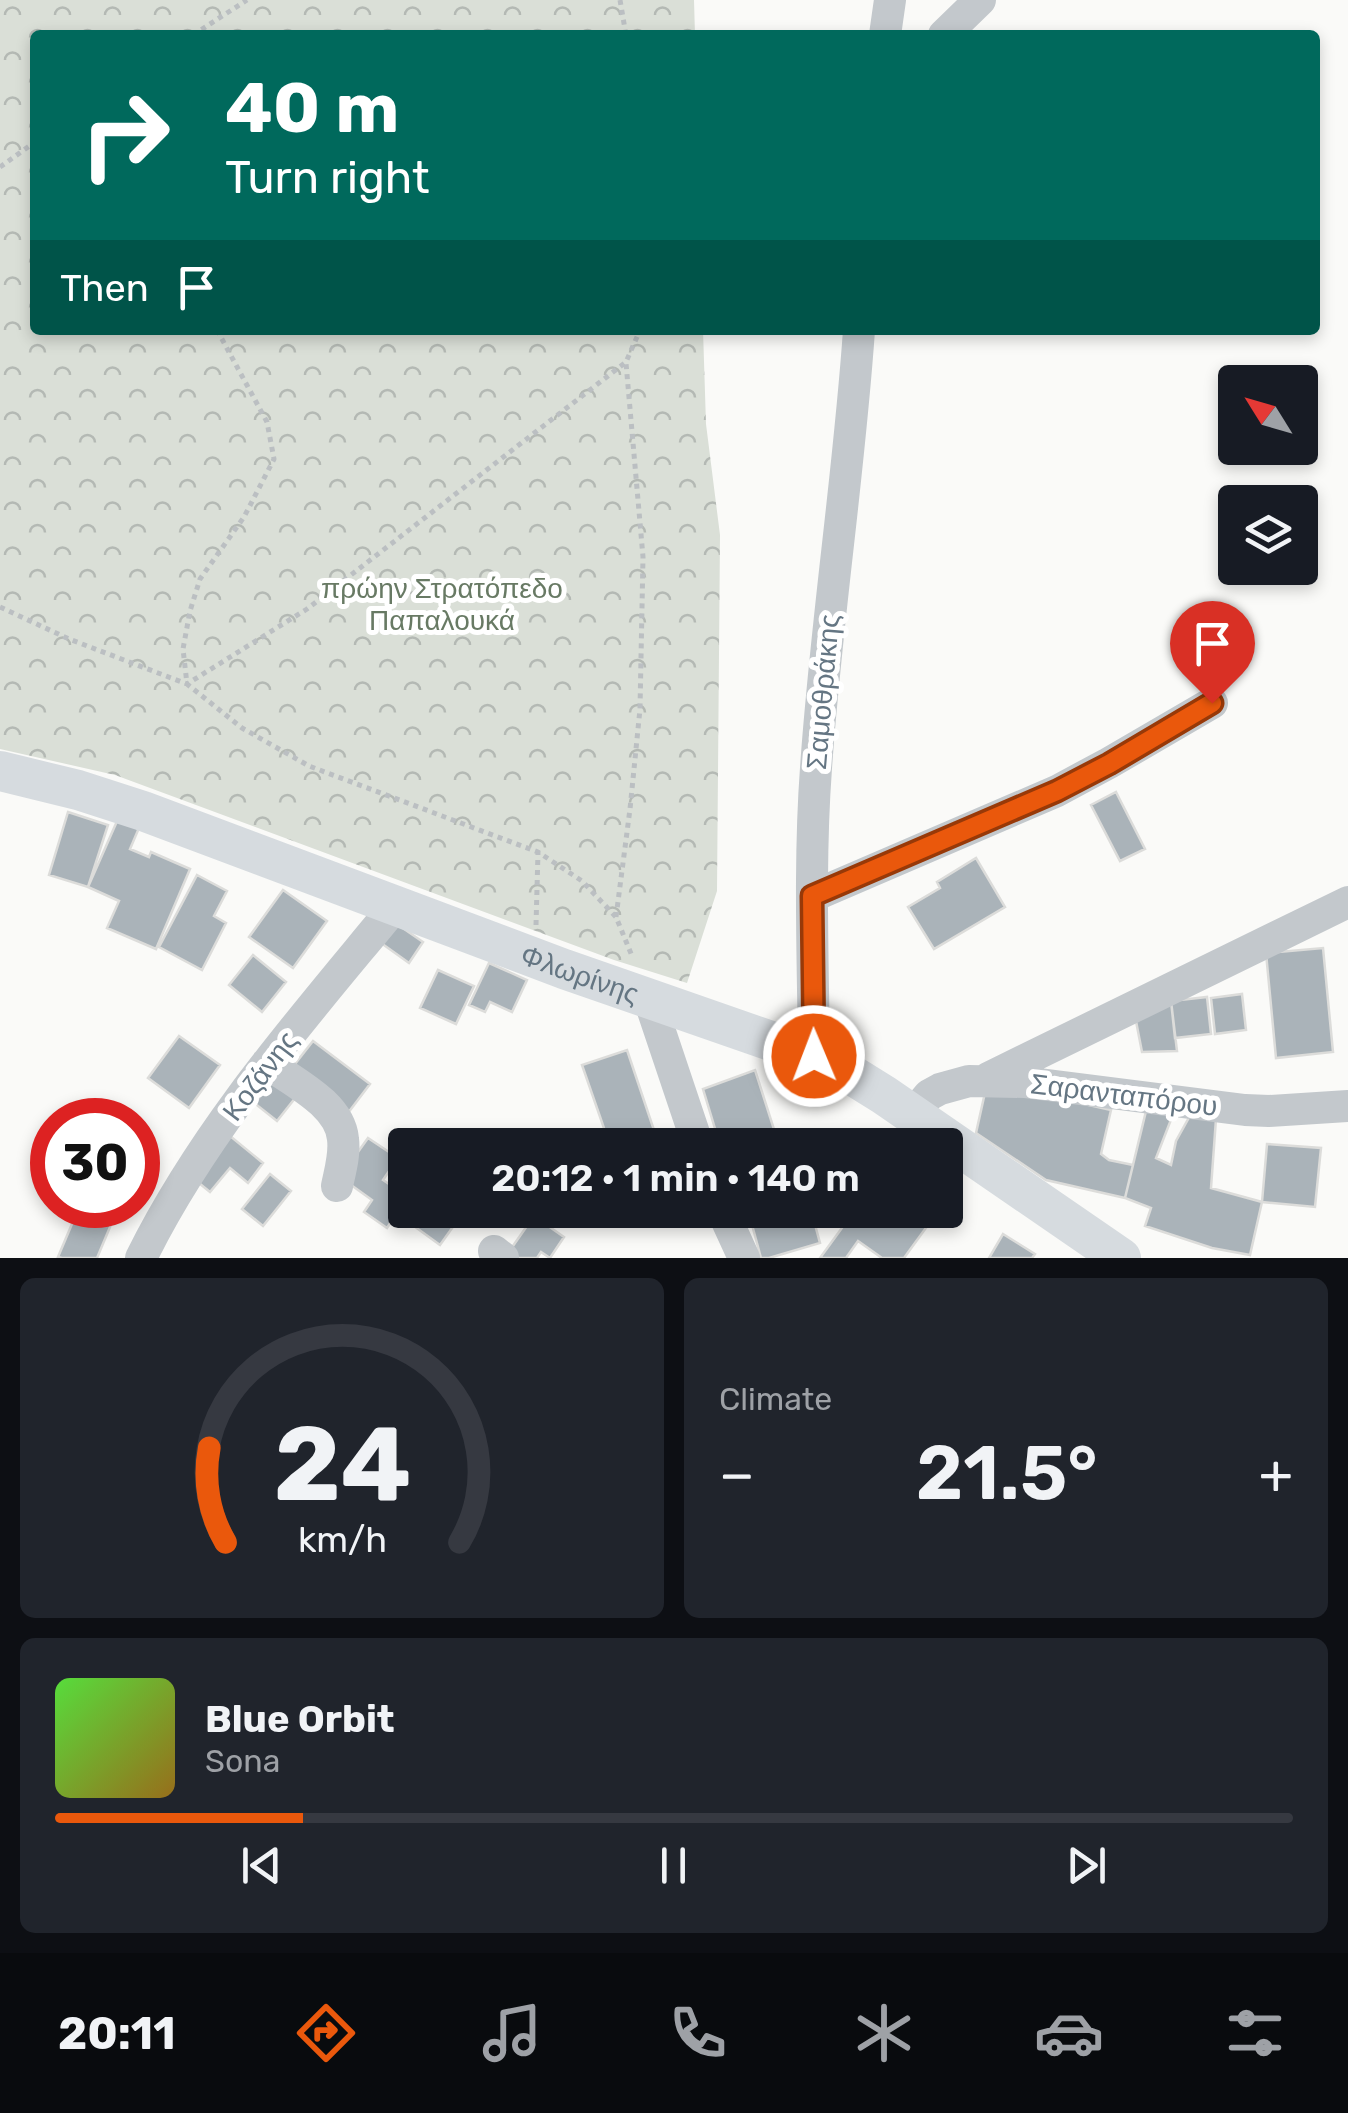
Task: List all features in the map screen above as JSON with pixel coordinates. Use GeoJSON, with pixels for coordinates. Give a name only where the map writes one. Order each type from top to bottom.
{"type":"FeatureCollection","features":[{"type":"Feature","properties":{"kind":"main road","name":"Φλωρίνης"},"geometry":{"type":"LineString","coordinates":[[0,771],[78,790],[814,1056],[865,1083],[1120,1258]]}},
{"type":"Feature","properties":{"kind":"street"},"geometry":{"type":"LineString","coordinates":[[887,30],[890,0]]}},
{"type":"Feature","properties":{"kind":"street"},"geometry":{"type":"LineString","coordinates":[[949,30],[980,0]]}},
{"type":"Feature","properties":{"kind":"street","name":"Σαμοθράκης"},"geometry":{"type":"LineString","coordinates":[[814,1056],[812,896],[819,728],[859,335]]}},
{"type":"Feature","properties":{"kind":"street"},"geometry":{"type":"LineString","coordinates":[[812,896],[1057,791],[1212,703]]}},
{"type":"Feature","properties":{"kind":"street"},"geometry":{"type":"LineString","coordinates":[[981,1081],[1348,902]]}},
{"type":"Feature","properties":{"kind":"street","name":"Κοζάνης"},"geometry":{"type":"LineString","coordinates":[[140,1258],[188,1175],[267,1063],[396,905]]}},
{"type":"Feature","properties":{"kind":"street"},"geometry":{"type":"LineString","coordinates":[[650,999],[692,1128]]}},
{"type":"Feature","properties":{"kind":"street"},"geometry":{"type":"LineString","coordinates":[[267,1063],[316,1098],[338,1121],[344,1145],[337,1186]]}},
{"type":"Feature","properties":{"kind":"street","name":"Σαρανταπόρου"},"geometry":{"type":"LineString","coordinates":[[912,1115],[940,1088],[981,1081],[1024,1082],[1244,1110],[1348,1106]]}},
{"type":"Feature","properties":{"kind":"street"},"geometry":{"type":"LineString","coordinates":[[718,1258],[722,1228]]}},
{"type":"Feature","properties":{"kind":"street"},"geometry":{"type":"LineString","coordinates":[[730,1228],[744,1258]]}},
{"type":"Feature","properties":{"kind":"path"},"geometry":{"type":"LineString","coordinates":[[201,30],[246,0]]}},
{"type":"Feature","properties":{"kind":"path"},"geometry":{"type":"LineString","coordinates":[[620,0],[625,30]]}},
{"type":"Feature","properties":{"kind":"path"},"geometry":{"type":"LineString","coordinates":[[0,168],[30,146]]}},
{"type":"Feature","properties":{"kind":"path"},"geometry":{"type":"LineString","coordinates":[[188,684],[183,648],[200,579],[244,518],[274,459],[267,422],[219,335]]}},
{"type":"Feature","properties":{"kind":"path"},"geometry":{"type":"LineString","coordinates":[[616,918],[640,709],[643,557],[626,362],[638,335]]}},
{"type":"Feature","properties":{"kind":"path"},"geometry":{"type":"LineString","coordinates":[[188,684],[307,608],[626,362]]}},
{"type":"Feature","properties":{"kind":"path"},"geometry":{"type":"LineString","coordinates":[[0,608],[188,684],[242,728],[309,766],[538,852],[582,881],[616,918],[650,999]]}},
{"type":"Feature","properties":{"kind":"path"},"geometry":{"type":"LineString","coordinates":[[536,958],[538,852]]}},
{"type":"Feature","properties":{"kind":"green space","name":"πρώην Στρατόπεδο Παπαλουκά"},"geometry":{"type":"Polygon","coordinates":[[[0,0],[694,0],[695,30],[30,30],[30,335],[703,335],[706,424],[720,535],[717,891],[687,983],[614,960],[115,775],[0,749],[0,0]]]}},
{"type":"Feature","properties":{"kind":"building"},"geometry":{"type":"Polygon","coordinates":[[[1116,792],[1145,849],[1120,861],[1091,805],[1116,792]]]}},
{"type":"Feature","properties":{"kind":"building"},"geometry":{"type":"Polygon","coordinates":[[[68,812],[108,825],[88,887],[49,875],[68,812]]]}},
{"type":"Feature","properties":{"kind":"building"},"geometry":{"type":"Polygon","coordinates":[[[118,819],[139,828],[130,849],[149,857],[151,852],[190,869],[156,949],[107,928],[119,901],[88,887],[118,819]]]}},
{"type":"Feature","properties":{"kind":"building"},"geometry":{"type":"Polygon","coordinates":[[[976,858],[1005,907],[934,949],[908,907],[940,888],[937,882],[976,858]]]}},
{"type":"Feature","properties":{"kind":"building"},"geometry":{"type":"Polygon","coordinates":[[[197,875],[227,891],[214,916],[226,923],[202,970],[159,947],[197,875]]]}},
{"type":"Feature","properties":{"kind":"building"},"geometry":{"type":"Polygon","coordinates":[[[283,890],[327,921],[293,968],[249,937],[283,890]]]}},
{"type":"Feature","properties":{"kind":"building"},"geometry":{"type":"Polygon","coordinates":[[[394,922],[423,942],[409,963],[381,943],[394,922]]]}},
{"type":"Feature","properties":{"kind":"building"},"geometry":{"type":"Polygon","coordinates":[[[1323,948],[1333,1052],[1276,1058],[1266,953],[1323,948]]]}},
{"type":"Feature","properties":{"kind":"building"},"geometry":{"type":"Polygon","coordinates":[[[253,955],[286,982],[262,1012],[229,985],[253,955]]]}},
{"type":"Feature","properties":{"kind":"building"},"geometry":{"type":"Polygon","coordinates":[[[489,963],[527,980],[512,1012],[490,1002],[485,1012],[469,1005],[489,963]]]}},
{"type":"Feature","properties":{"kind":"building"},"geometry":{"type":"Polygon","coordinates":[[[438,970],[474,986],[456,1024],[420,1008],[438,970]]]}},
{"type":"Feature","properties":{"kind":"building"},"geometry":{"type":"Polygon","coordinates":[[[1242,994],[1246,1030],[1215,1034],[1211,998],[1242,994]]]}},
{"type":"Feature","properties":{"kind":"building"},"geometry":{"type":"Polygon","coordinates":[[[1207,997],[1211,1034],[1175,1038],[1171,1001],[1207,997]]]}},
{"type":"Feature","properties":{"kind":"building"},"geometry":{"type":"Polygon","coordinates":[[[1171,1001],[1177,1051],[1142,1052],[1135,1016],[1171,1001]]]}},
{"type":"Feature","properties":{"kind":"building"},"geometry":{"type":"Polygon","coordinates":[[[179,1036],[220,1065],[189,1108],[148,1078],[179,1036]]]}},
{"type":"Feature","properties":{"kind":"building"},"geometry":{"type":"Polygon","coordinates":[[[313,1041],[370,1084],[348,1113],[291,1069],[313,1041]]]}},
{"type":"Feature","properties":{"kind":"building"},"geometry":{"type":"Polygon","coordinates":[[[627,1050],[653,1128],[604,1128],[582,1065],[627,1050]]]}},
{"type":"Feature","properties":{"kind":"building"},"geometry":{"type":"Polygon","coordinates":[[[755,1070],[774,1128],[715,1128],[703,1089],[755,1070]]]}},
{"type":"Feature","properties":{"kind":"building"},"geometry":{"type":"Polygon","coordinates":[[[267,1074],[296,1097],[277,1121],[248,1098],[267,1074]]]}},
{"type":"Feature","properties":{"kind":"building"},"geometry":{"type":"Polygon","coordinates":[[[990,1083],[1111,1110],[1101,1154],[1109,1160],[1133,1165],[1125,1198],[1046,1180],[976,1133],[990,1083]]]}},
{"type":"Feature","properties":{"kind":"building"},"geometry":{"type":"Polygon","coordinates":[[[1147,1107],[1174,1112],[1156,1158],[1171,1165],[1176,1141],[1191,1114],[1216,1119],[1211,1188],[1262,1202],[1250,1255],[1212,1248],[1145,1226],[1151,1208],[1125,1198],[1147,1107]]]}},
{"type":"Feature","properties":{"kind":"building"},"geometry":{"type":"Polygon","coordinates":[[[224,1131],[263,1163],[248,1183],[230,1168],[210,1192],[189,1175],[224,1131]]]}},
{"type":"Feature","properties":{"kind":"building"},"geometry":{"type":"Polygon","coordinates":[[[368,1138],[388,1151],[388,1173],[383,1180],[388,1183],[387,1228],[364,1212],[372,1200],[340,1177],[368,1138]]]}},
{"type":"Feature","properties":{"kind":"building"},"geometry":{"type":"Polygon","coordinates":[[[1267,1144],[1321,1148],[1315,1207],[1262,1202],[1267,1144]]]}},
{"type":"Feature","properties":{"kind":"building"},"geometry":{"type":"Polygon","coordinates":[[[270,1174],[291,1191],[263,1226],[242,1209],[270,1174]]]}},
{"type":"Feature","properties":{"kind":"building"},"geometry":{"type":"Polygon","coordinates":[[[70,1228],[110,1228],[97,1258],[58,1257],[70,1228]]]}},
{"type":"Feature","properties":{"kind":"building"},"geometry":{"type":"Polygon","coordinates":[[[417,1228],[452,1228],[440,1245],[417,1228]]]}},
{"type":"Feature","properties":{"kind":"building"},"geometry":{"type":"Polygon","coordinates":[[[526,1228],[551,1228],[564,1237],[550,1258],[541,1252],[537,1258],[515,1258],[508,1253],[526,1228]]]}},
{"type":"Feature","properties":{"kind":"building"},"geometry":{"type":"Polygon","coordinates":[[[753,1228],[816,1228],[820,1243],[761,1258],[753,1228]]]}},
{"type":"Feature","properties":{"kind":"building"},"geometry":{"type":"Polygon","coordinates":[[[842,1228],[926,1228],[904,1258],[882,1258],[858,1241],[846,1258],[820,1258],[842,1228]]]}},
{"type":"Feature","properties":{"kind":"building"},"geometry":{"type":"Polygon","coordinates":[[[1003,1234],[1035,1254],[1032,1258],[989,1258],[1003,1234]]]}},
{"type":"Feature","properties":{"kind":"route"},"geometry":{"type":"LineString","coordinates":[[814,1056],[812,896],[1057,791],[1212,703]]}}]}
